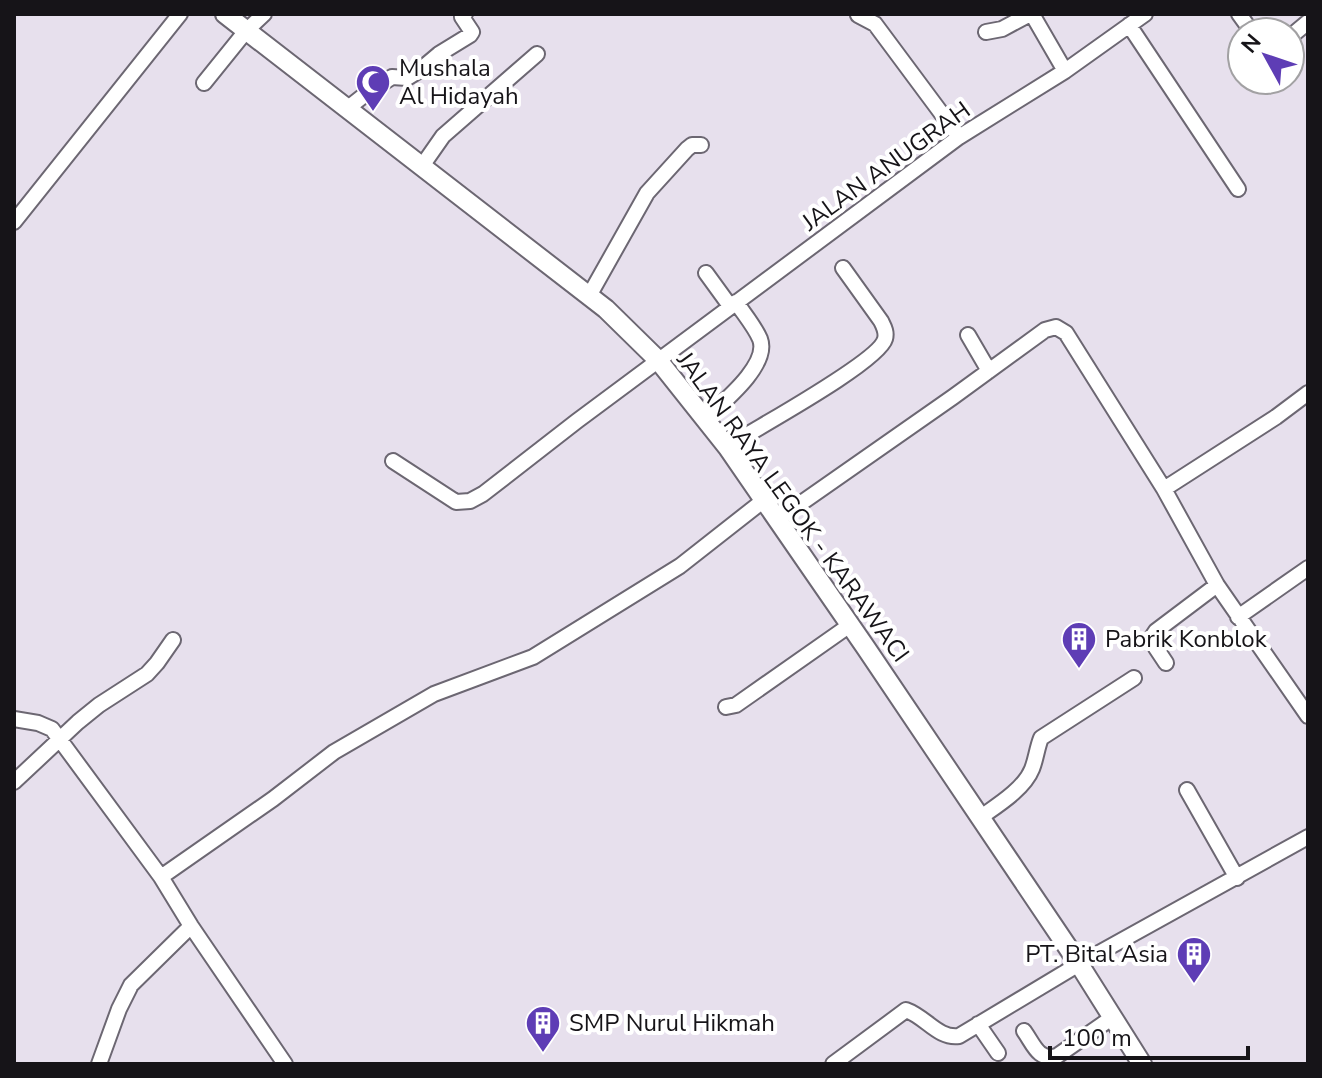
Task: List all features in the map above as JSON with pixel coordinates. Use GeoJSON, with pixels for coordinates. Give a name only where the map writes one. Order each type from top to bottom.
{"type":"FeatureCollection","features":[{"type":"Feature","properties":{"kind":"main road","name":"JALAN RAYA LEGOK - KARAWACI"},"geometry":{"type":"LineString","coordinates":[[225,14],[606,309],[658,360],[728,448],[850,625],[1079,964],[1142,1064]]}},
{"type":"Feature","properties":{"kind":"street"},"geometry":{"type":"LineString","coordinates":[[14,222],[180,14]]}},
{"type":"Feature","properties":{"kind":"street"},"geometry":{"type":"LineString","coordinates":[[204,83],[220,60],[264,14]]}},
{"type":"Feature","properties":{"kind":"street"},"geometry":{"type":"LineString","coordinates":[[986,32],[1009,26],[1031,14],[1065,71]]}},
{"type":"Feature","properties":{"kind":"street","name":"JALAN ANUGRAH"},"geometry":{"type":"LineString","coordinates":[[393,461],[456,502],[470,501],[483,494],[959,137],[1065,71],[1145,14]]}},
{"type":"Feature","properties":{"kind":"street"},"geometry":{"type":"LineString","coordinates":[[348,108],[392,77],[407,78],[470,35],[472,32],[462,15]]}},
{"type":"Feature","properties":{"kind":"street"},"geometry":{"type":"LineString","coordinates":[[858,15],[875,24],[959,137]]}},
{"type":"Feature","properties":{"kind":"street"},"geometry":{"type":"LineString","coordinates":[[1129,25],[1238,189]]}},
{"type":"Feature","properties":{"kind":"street"},"geometry":{"type":"LineString","coordinates":[[422,166],[443,136],[537,54]]}},
{"type":"Feature","properties":{"kind":"street"},"geometry":{"type":"LineString","coordinates":[[589,296],[647,193],[687,149],[692,145],[701,145]]}},
{"type":"Feature","properties":{"kind":"street"},"geometry":{"type":"LineString","coordinates":[[728,448],[838,380],[882,344],[885,330],[881,321],[843,268]]}},
{"type":"Feature","properties":{"kind":"street"},"geometry":{"type":"LineString","coordinates":[[705,419],[744,380],[759,361],[762,350],[760,339],[706,273]]}},
{"type":"Feature","properties":{"kind":"street"},"geometry":{"type":"LineString","coordinates":[[777,520],[1045,330],[1056,327],[1066,333],[1164,489],[1217,585],[1308,716]]}},
{"type":"Feature","properties":{"kind":"street"},"geometry":{"type":"LineString","coordinates":[[968,335],[989,371]]}},
{"type":"Feature","properties":{"kind":"street"},"geometry":{"type":"LineString","coordinates":[[1164,489],[1308,393]]}},
{"type":"Feature","properties":{"kind":"street"},"geometry":{"type":"LineString","coordinates":[[161,877],[334,752],[434,694],[533,657],[680,566],[764,500]]}},
{"type":"Feature","properties":{"kind":"street"},"geometry":{"type":"LineString","coordinates":[[1238,617],[1308,568]]}},
{"type":"Feature","properties":{"kind":"street"},"geometry":{"type":"LineString","coordinates":[[1166,663],[1152,637],[1217,585]]}},
{"type":"Feature","properties":{"kind":"street"},"geometry":{"type":"LineString","coordinates":[[726,707],[736,705],[762,688],[850,625]]}},
{"type":"Feature","properties":{"kind":"street"},"geometry":{"type":"LineString","coordinates":[[14,782],[99,705],[147,674],[173,640]]}},
{"type":"Feature","properties":{"kind":"street"},"geometry":{"type":"LineString","coordinates":[[981,817],[1024,782],[1032,768],[1041,738],[1134,678]]}},
{"type":"Feature","properties":{"kind":"street"},"geometry":{"type":"LineString","coordinates":[[14,719],[52,729],[161,877],[285,1064]]}},
{"type":"Feature","properties":{"kind":"street"},"geometry":{"type":"LineString","coordinates":[[1187,790],[1237,878]]}},
{"type":"Feature","properties":{"kind":"street"},"geometry":{"type":"LineString","coordinates":[[833,1064],[906,1010],[917,1014],[941,1034],[959,1036],[1079,964],[1308,837]]}},
{"type":"Feature","properties":{"kind":"street"},"geometry":{"type":"LineString","coordinates":[[99,1064],[131,985],[191,926]]}},
{"type":"Feature","properties":{"kind":"street"},"geometry":{"type":"LineString","coordinates":[[1024,1031],[1041,1055],[1048,1058],[1057,1056],[1113,1017]]}},
{"type":"Feature","properties":{"kind":"street"},"geometry":{"type":"LineString","coordinates":[[978,1024],[998,1053]]}},
{"type":"Feature","properties":{"kind":"place","name":"Mushala Al Hidayah"},"geometry":{"type":"Point","coordinates":[373,113]}},
{"type":"Feature","properties":{"kind":"place","name":"Pabrik Konblok"},"geometry":{"type":"Point","coordinates":[1079,670]}},
{"type":"Feature","properties":{"kind":"place","name":"PT. Bital Asia"},"geometry":{"type":"Point","coordinates":[1194,985]}},
{"type":"Feature","properties":{"kind":"place","name":"SMP Nurul Hikmah"},"geometry":{"type":"Point","coordinates":[543,1054]}}]}
